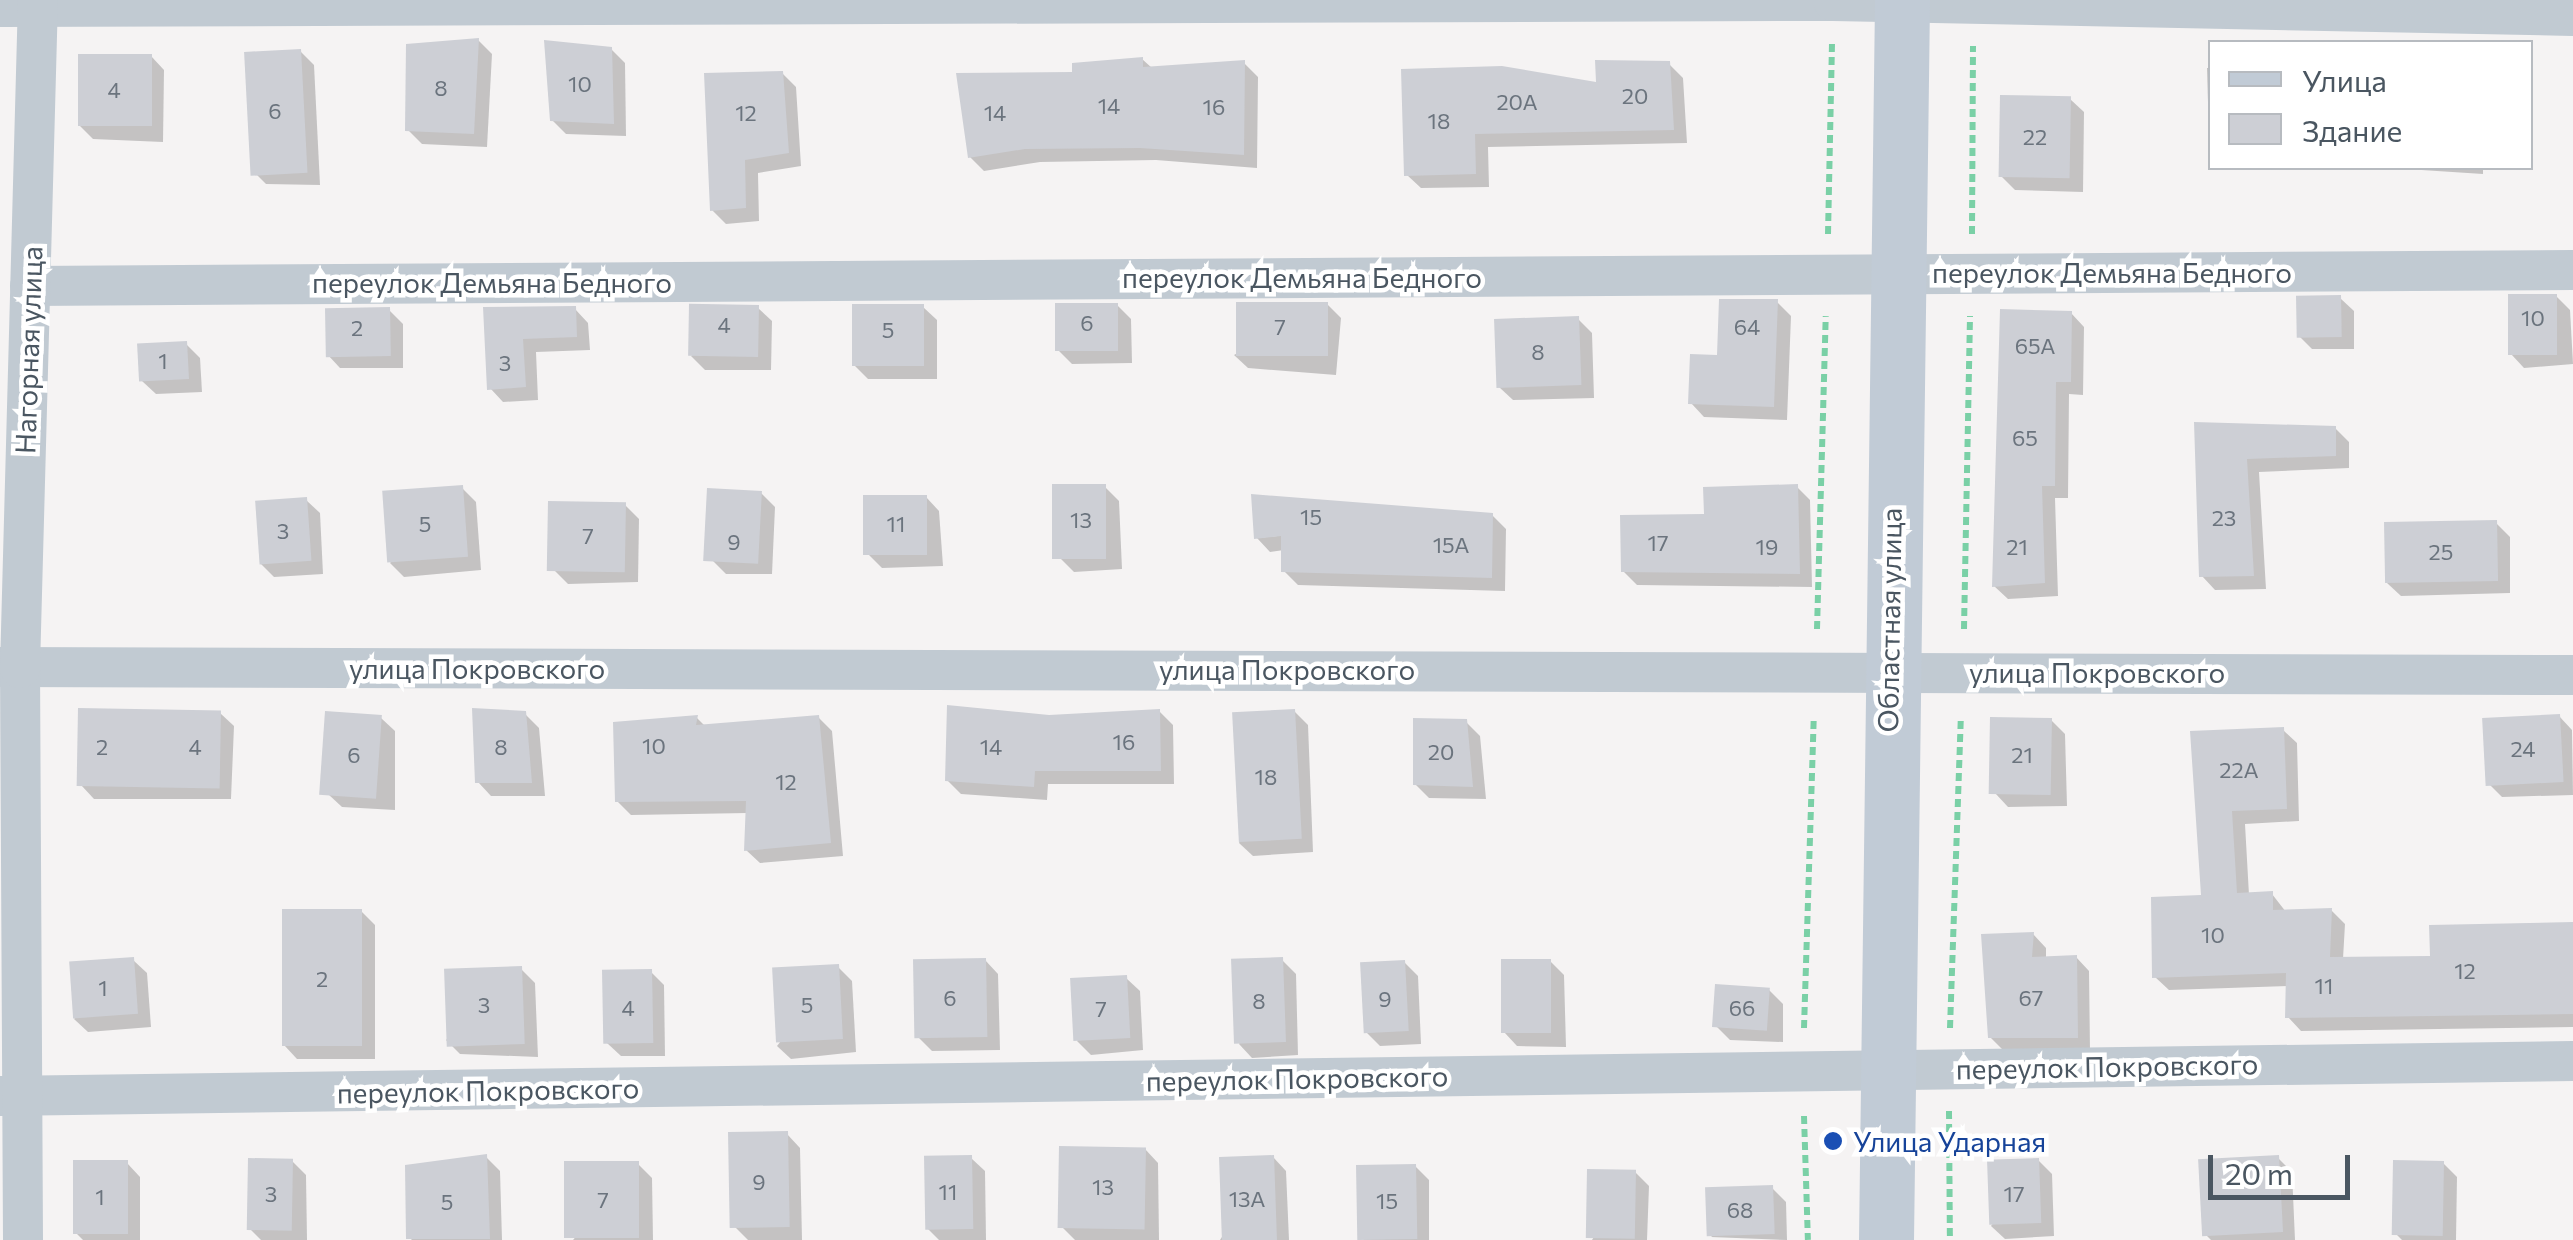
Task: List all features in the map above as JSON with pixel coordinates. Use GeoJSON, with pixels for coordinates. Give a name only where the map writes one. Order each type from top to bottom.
{"type":"FeatureCollection","features":[{"type":"Feature","properties":{"kind":"main road","name":"Областная улица"},"geometry":{"type":"LineString","coordinates":[[1886,1240],[1888,670],[1902,1]]}},
{"type":"Feature","properties":{"kind":"street"},"geometry":{"type":"LineString","coordinates":[[25,5],[1902,1],[2573,16]]}},
{"type":"Feature","properties":{"kind":"street","name":"Нагорная улица"},"geometry":{"type":"LineString","coordinates":[[23,1240],[11,1097],[10,668],[30,286],[25,5]]}},
{"type":"Feature","properties":{"kind":"street","name":"переулок Демьяна Бедного"},"geometry":{"type":"LineString","coordinates":[[30,286],[2573,270]]}},
{"type":"Feature","properties":{"kind":"street","name":"улица Покровского"},"geometry":{"type":"LineString","coordinates":[[10,668],[1888,670],[2573,675]]}},
{"type":"Feature","properties":{"kind":"street","name":"переулок Покровского"},"geometry":{"type":"LineString","coordinates":[[11,1097],[2573,1061]]}},
{"type":"Feature","properties":{"kind":"path"},"geometry":{"type":"LineString","coordinates":[[1808,1240],[1802,1070],[1833,1]]}},
{"type":"Feature","properties":{"kind":"path"},"geometry":{"type":"LineString","coordinates":[[1950,1240],[1949,1068],[1963,671],[1974,3]]}},
{"type":"Feature","properties":{"kind":"building"},"geometry":{"type":"Polygon","coordinates":[[[479,38],[474,134],[405,131],[406,44],[479,38]]]}},
{"type":"Feature","properties":{"kind":"building"},"geometry":{"type":"Polygon","coordinates":[[[544,40],[612,47],[614,124],[550,121],[544,40]]]}},
{"type":"Feature","properties":{"kind":"building"},"geometry":{"type":"Polygon","coordinates":[[[301,49],[307,173],[251,176],[244,52],[301,49]]]}},
{"type":"Feature","properties":{"kind":"building"},"geometry":{"type":"Polygon","coordinates":[[[78,54],[152,54],[152,126],[78,126],[78,54]]]}},
{"type":"Feature","properties":{"kind":"building"},"geometry":{"type":"Polygon","coordinates":[[[1143,57],[1143,67],[1245,60],[1244,155],[1140,148],[1025,149],[968,158],[956,73],[1072,72],[1072,63],[1143,57]]]}},
{"type":"Feature","properties":{"kind":"building"},"geometry":{"type":"Polygon","coordinates":[[[1595,60],[1670,61],[1674,130],[1475,134],[1476,174],[1404,176],[1401,69],[1502,66],[1596,82],[1595,60]]]}},
{"type":"Feature","properties":{"kind":"building"},"geometry":{"type":"Polygon","coordinates":[[[783,71],[789,153],[745,160],[746,208],[710,211],[704,73],[783,71]]]}},
{"type":"Feature","properties":{"kind":"building"},"geometry":{"type":"Polygon","coordinates":[[[2000,95],[2071,96],[2070,178],[1999,177],[2000,95]]]}},
{"type":"Feature","properties":{"kind":"building"},"geometry":{"type":"Polygon","coordinates":[[[2508,294],[2557,294],[2557,355],[2508,355],[2508,294]]]}},
{"type":"Feature","properties":{"kind":"building"},"geometry":{"type":"Polygon","coordinates":[[[2341,295],[2342,337],[2297,338],[2296,296],[2341,295]]]}},
{"type":"Feature","properties":{"kind":"building"},"geometry":{"type":"Polygon","coordinates":[[[1719,299],[1778,299],[1774,407],[1688,404],[1690,354],[1717,355],[1719,299]]]}},
{"type":"Feature","properties":{"kind":"building"},"geometry":{"type":"Polygon","coordinates":[[[1236,302],[1328,302],[1328,356],[1236,356],[1236,302]]]}},
{"type":"Feature","properties":{"kind":"building"},"geometry":{"type":"Polygon","coordinates":[[[1055,303],[1118,303],[1118,351],[1055,351],[1055,303]]]}},
{"type":"Feature","properties":{"kind":"building"},"geometry":{"type":"Polygon","coordinates":[[[689,304],[759,305],[758,357],[688,356],[689,304]]]}},
{"type":"Feature","properties":{"kind":"building"},"geometry":{"type":"Polygon","coordinates":[[[852,304],[924,304],[924,366],[852,366],[852,304]]]}},
{"type":"Feature","properties":{"kind":"building"},"geometry":{"type":"Polygon","coordinates":[[[576,306],[577,337],[523,339],[526,387],[487,390],[483,307],[576,306]]]}},
{"type":"Feature","properties":{"kind":"building"},"geometry":{"type":"Polygon","coordinates":[[[390,307],[391,356],[326,357],[325,308],[390,307]]]}},
{"type":"Feature","properties":{"kind":"building"},"geometry":{"type":"Polygon","coordinates":[[[2000,309],[2072,311],[2071,382],[2056,382],[2055,486],[2042,486],[2045,583],[1992,587],[2000,309]]]}},
{"type":"Feature","properties":{"kind":"building"},"geometry":{"type":"Polygon","coordinates":[[[1579,316],[1581,385],[1496,388],[1494,319],[1579,316]]]}},
{"type":"Feature","properties":{"kind":"building"},"geometry":{"type":"Polygon","coordinates":[[[187,341],[189,379],[139,382],[137,344],[187,341]]]}},
{"type":"Feature","properties":{"kind":"building"},"geometry":{"type":"Polygon","coordinates":[[[2194,422],[2336,426],[2336,456],[2247,459],[2254,576],[2199,577],[2194,422]]]}},
{"type":"Feature","properties":{"kind":"building"},"geometry":{"type":"Polygon","coordinates":[[[1052,484],[1106,484],[1106,559],[1052,559],[1052,484]]]}},
{"type":"Feature","properties":{"kind":"building"},"geometry":{"type":"Polygon","coordinates":[[[1798,484],[1800,574],[1621,572],[1620,515],[1704,514],[1703,487],[1798,484]]]}},
{"type":"Feature","properties":{"kind":"building"},"geometry":{"type":"Polygon","coordinates":[[[463,485],[468,557],[387,562],[382,491],[463,485]]]}},
{"type":"Feature","properties":{"kind":"building"},"geometry":{"type":"Polygon","coordinates":[[[707,488],[762,491],[758,564],[703,561],[707,488]]]}},
{"type":"Feature","properties":{"kind":"building"},"geometry":{"type":"Polygon","coordinates":[[[1251,494],[1493,513],[1492,578],[1281,572],[1281,536],[1254,539],[1251,494]]]}},
{"type":"Feature","properties":{"kind":"building"},"geometry":{"type":"Polygon","coordinates":[[[863,495],[927,495],[927,555],[863,555],[863,495]]]}},
{"type":"Feature","properties":{"kind":"building"},"geometry":{"type":"Polygon","coordinates":[[[307,497],[311,561],[260,564],[255,501],[307,497]]]}},
{"type":"Feature","properties":{"kind":"building"},"geometry":{"type":"Polygon","coordinates":[[[548,501],[626,502],[625,572],[547,571],[548,501]]]}},
{"type":"Feature","properties":{"kind":"building"},"geometry":{"type":"Polygon","coordinates":[[[2497,520],[2498,581],[2385,583],[2384,522],[2497,520]]]}},
{"type":"Feature","properties":{"kind":"building"},"geometry":{"type":"Polygon","coordinates":[[[947,705],[1049,715],[1160,709],[1161,771],[1035,771],[1034,787],[945,781],[947,705]]]}},
{"type":"Feature","properties":{"kind":"building"},"geometry":{"type":"Polygon","coordinates":[[[78,708],[221,710],[220,788],[77,786],[78,708]]]}},
{"type":"Feature","properties":{"kind":"building"},"geometry":{"type":"Polygon","coordinates":[[[472,708],[526,711],[532,783],[475,783],[472,708]]]}},
{"type":"Feature","properties":{"kind":"building"},"geometry":{"type":"Polygon","coordinates":[[[1295,709],[1302,839],[1239,842],[1232,712],[1295,709]]]}},
{"type":"Feature","properties":{"kind":"building"},"geometry":{"type":"Polygon","coordinates":[[[325,711],[382,715],[376,799],[319,795],[325,711]]]}},
{"type":"Feature","properties":{"kind":"building"},"geometry":{"type":"Polygon","coordinates":[[[2560,714],[2564,782],[2486,786],[2482,718],[2560,714]]]}},
{"type":"Feature","properties":{"kind":"building"},"geometry":{"type":"Polygon","coordinates":[[[698,715],[696,725],[819,715],[831,843],[744,851],[746,801],[615,802],[613,722],[698,715]]]}},
{"type":"Feature","properties":{"kind":"building"},"geometry":{"type":"Polygon","coordinates":[[[1990,717],[2052,718],[2051,795],[1989,794],[1990,717]]]}},
{"type":"Feature","properties":{"kind":"building"},"geometry":{"type":"Polygon","coordinates":[[[1413,718],[1467,719],[1473,787],[1413,785],[1413,718]]]}},
{"type":"Feature","properties":{"kind":"building"},"geometry":{"type":"Polygon","coordinates":[[[2284,727],[2287,809],[2232,811],[2237,893],[2273,891],[2273,910],[2332,908],[2330,957],[2430,956],[2429,925],[2573,922],[2573,1014],[2285,1018],[2286,973],[2152,978],[2151,897],[2201,895],[2190,731],[2284,727]]]}},
{"type":"Feature","properties":{"kind":"building"},"geometry":{"type":"Polygon","coordinates":[[[282,909],[362,909],[362,1046],[282,1046],[282,909]]]}},
{"type":"Feature","properties":{"kind":"building"},"geometry":{"type":"Polygon","coordinates":[[[2034,932],[2032,957],[2077,955],[2078,1038],[1988,1038],[1981,934],[2034,932]]]}},
{"type":"Feature","properties":{"kind":"building"},"geometry":{"type":"Polygon","coordinates":[[[134,957],[138,1014],[73,1018],[69,962],[134,957]]]}},
{"type":"Feature","properties":{"kind":"building"},"geometry":{"type":"Polygon","coordinates":[[[1283,957],[1286,1042],[1234,1044],[1231,959],[1283,957]]]}},
{"type":"Feature","properties":{"kind":"building"},"geometry":{"type":"Polygon","coordinates":[[[986,958],[987,1037],[914,1038],[913,959],[986,958]]]}},
{"type":"Feature","properties":{"kind":"building"},"geometry":{"type":"Polygon","coordinates":[[[1501,959],[1551,959],[1551,1033],[1501,1033],[1501,959]]]}},
{"type":"Feature","properties":{"kind":"building"},"geometry":{"type":"Polygon","coordinates":[[[1405,960],[1409,1031],[1364,1033],[1360,962],[1405,960]]]}},
{"type":"Feature","properties":{"kind":"building"},"geometry":{"type":"Polygon","coordinates":[[[839,964],[843,1039],[776,1042],[772,968],[839,964]]]}},
{"type":"Feature","properties":{"kind":"building"},"geometry":{"type":"Polygon","coordinates":[[[522,966],[525,1044],[447,1047],[444,969],[522,966]]]}},
{"type":"Feature","properties":{"kind":"building"},"geometry":{"type":"Polygon","coordinates":[[[652,969],[653,1043],[603,1044],[602,970],[652,969]]]}},
{"type":"Feature","properties":{"kind":"building"},"geometry":{"type":"Polygon","coordinates":[[[1127,975],[1130,1038],[1073,1041],[1070,978],[1127,975]]]}},
{"type":"Feature","properties":{"kind":"building"},"geometry":{"type":"Polygon","coordinates":[[[1715,984],[1770,988],[1767,1031],[1712,1027],[1715,984]]]}},
{"type":"Feature","properties":{"kind":"building"},"geometry":{"type":"Polygon","coordinates":[[[788,1131],[790,1227],[730,1228],[728,1132],[788,1131]]]}},
{"type":"Feature","properties":{"kind":"building"},"geometry":{"type":"Polygon","coordinates":[[[1059,1146],[1146,1148],[1145,1230],[1058,1228],[1059,1146]]]}},
{"type":"Feature","properties":{"kind":"building"},"geometry":{"type":"Polygon","coordinates":[[[487,1154],[490,1239],[406,1239],[405,1165],[487,1154]]]}},
{"type":"Feature","properties":{"kind":"building"},"geometry":{"type":"Polygon","coordinates":[[[972,1155],[973,1229],[925,1230],[924,1156],[972,1155]]]}},
{"type":"Feature","properties":{"kind":"building"},"geometry":{"type":"Polygon","coordinates":[[[1274,1155],[1277,1240],[1222,1240],[1219,1157],[1274,1155]]]}},
{"type":"Feature","properties":{"kind":"building"},"geometry":{"type":"Polygon","coordinates":[[[2279,1155],[2283,1232],[2202,1236],[2198,1159],[2279,1155]]]}},
{"type":"Feature","properties":{"kind":"building"},"geometry":{"type":"Polygon","coordinates":[[[248,1158],[293,1159],[292,1231],[247,1230],[248,1158]]]}},
{"type":"Feature","properties":{"kind":"building"},"geometry":{"type":"Polygon","coordinates":[[[2039,1158],[2041,1223],[1989,1225],[1987,1160],[2039,1158]]]}},
{"type":"Feature","properties":{"kind":"building"},"geometry":{"type":"Polygon","coordinates":[[[73,1160],[128,1160],[128,1234],[73,1234],[73,1160]]]}},
{"type":"Feature","properties":{"kind":"building"},"geometry":{"type":"Polygon","coordinates":[[[2393,1160],[2444,1161],[2443,1236],[2392,1235],[2393,1160]]]}},
{"type":"Feature","properties":{"kind":"building"},"geometry":{"type":"Polygon","coordinates":[[[564,1161],[639,1161],[639,1238],[564,1238],[564,1161]]]}},
{"type":"Feature","properties":{"kind":"building"},"geometry":{"type":"Polygon","coordinates":[[[1416,1164],[1417,1239],[1357,1240],[1356,1165],[1416,1164]]]}},
{"type":"Feature","properties":{"kind":"building"},"geometry":{"type":"Polygon","coordinates":[[[1587,1169],[1636,1170],[1635,1239],[1586,1238],[1587,1169]]]}},
{"type":"Feature","properties":{"kind":"building"},"geometry":{"type":"Polygon","coordinates":[[[1773,1185],[1775,1234],[1707,1236],[1705,1187],[1773,1185]]]}},
{"type":"Feature","properties":{"kind":"place","name":"Улица Ударная"},"geometry":{"type":"Point","coordinates":[1833,1141]}}]}
